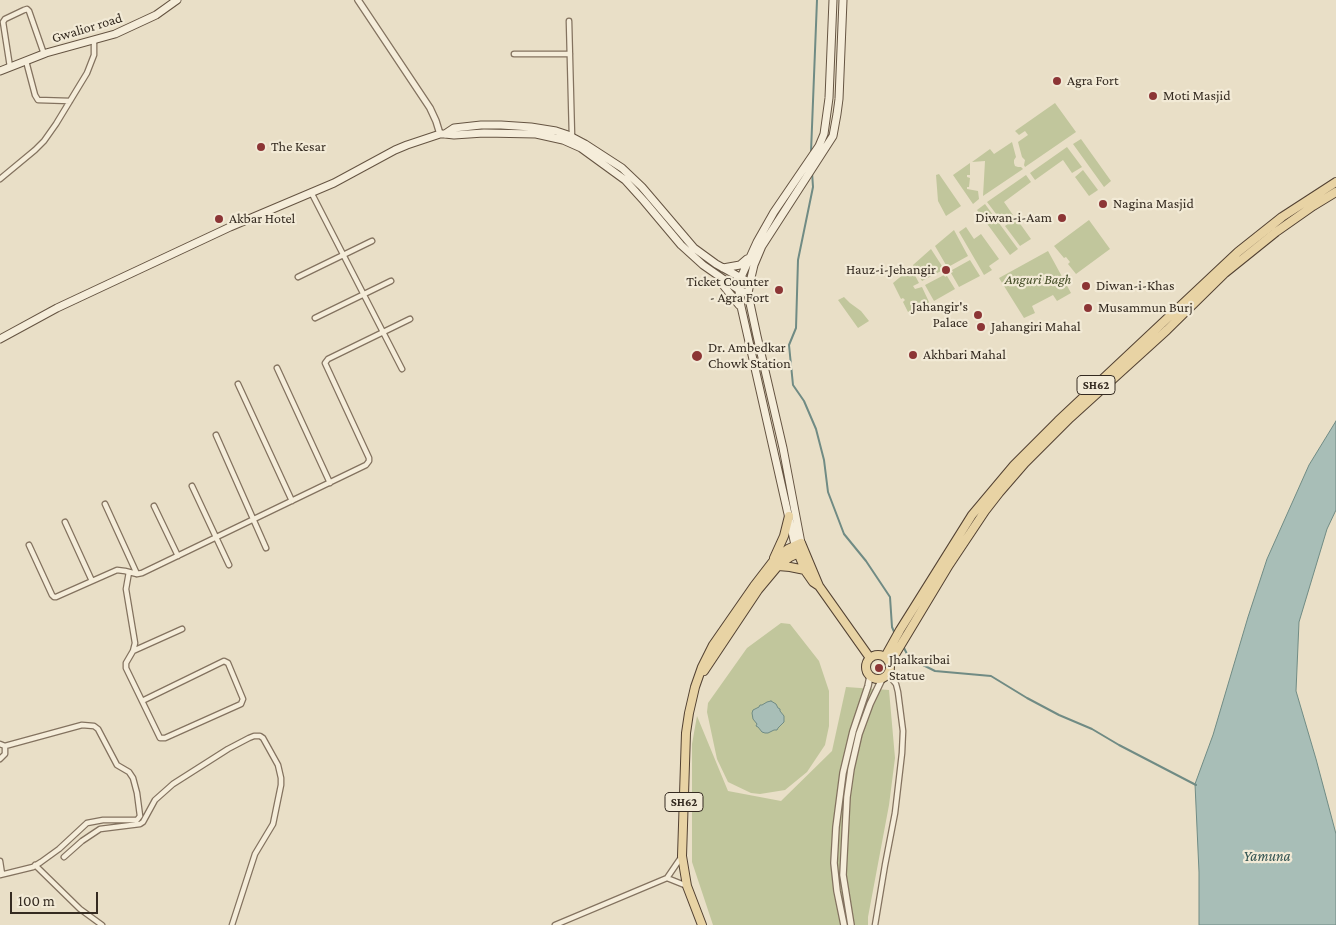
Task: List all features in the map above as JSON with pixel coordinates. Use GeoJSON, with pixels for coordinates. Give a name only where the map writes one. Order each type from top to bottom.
{"type":"FeatureCollection","features":[{"type":"Feature","properties":{"kind":"main road","name":"Gwalior road"},"geometry":{"type":"LineString","coordinates":[[0,71],[44,54],[115,34],[156,16],[177,0]]}},
{"type":"Feature","properties":{"kind":"main road"},"geometry":{"type":"LineString","coordinates":[[821,149],[826,128],[829,98],[833,0]]}},
{"type":"Feature","properties":{"kind":"main road"},"geometry":{"type":"LineString","coordinates":[[843,0],[839,99],[833,136],[830,142],[821,149],[786,201],[762,246],[754,266],[748,294],[787,467],[799,548],[819,586],[870,658]]}},
{"type":"Feature","properties":{"kind":"main road"},"geometry":{"type":"LineString","coordinates":[[829,98],[839,99]]}},
{"type":"Feature","properties":{"kind":"main road"},"geometry":{"type":"LineString","coordinates":[[0,339],[66,304],[225,229],[334,183],[395,150],[454,128],[481,125],[531,127],[560,132],[572,138],[622,168],[635,179],[694,248],[723,268],[750,282]]}},
{"type":"Feature","properties":{"kind":"main road"},"geometry":{"type":"LineString","coordinates":[[442,134],[536,134],[563,140],[581,148],[625,180],[690,254],[711,271],[748,294]]}},
{"type":"Feature","properties":{"kind":"main road","name":"SH62"},"geometry":{"type":"LineString","coordinates":[[887,660],[896,652],[903,631],[972,515],[1014,465],[1058,421],[1238,252],[1282,217],[1336,182]]}},
{"type":"Feature","properties":{"kind":"main road","name":"SH62"},"geometry":{"type":"LineString","coordinates":[[887,660],[891,644],[903,631],[985,511],[1036,451],[1166,330],[1224,273],[1276,232],[1336,192]]}},
{"type":"Feature","properties":{"kind":"main road"},"geometry":{"type":"LineString","coordinates":[[786,201],[774,212],[750,257],[741,278],[739,290],[741,307],[789,516],[805,570],[813,582],[819,586]]}},
{"type":"Feature","properties":{"kind":"main road"},"geometry":{"type":"LineString","coordinates":[[723,268],[740,265],[750,257]]}},
{"type":"Feature","properties":{"kind":"main road"},"geometry":{"type":"LineString","coordinates":[[711,271],[733,295],[741,307]]}},
{"type":"Feature","properties":{"kind":"main road"},"geometry":{"type":"LineString","coordinates":[[789,516],[776,563],[805,570]]}},
{"type":"Feature","properties":{"kind":"main road","name":"SH62"},"geometry":{"type":"LineString","coordinates":[[702,925],[687,886],[682,856],[688,713],[698,678],[710,663],[776,563],[784,560],[799,548]]}},
{"type":"Feature","properties":{"kind":"main road"},"geometry":{"type":"LineString","coordinates":[[877,655],[887,660],[891,667],[885,677],[878,680],[870,676],[866,665],[870,658],[877,655]]}},
{"type":"Feature","properties":{"kind":"street"},"geometry":{"type":"LineString","coordinates":[[358,0],[430,108],[442,134]]}},
{"type":"Feature","properties":{"kind":"street"},"geometry":{"type":"LineString","coordinates":[[10,67],[3,22],[5,19],[24,10],[29,11],[44,54]]}},
{"type":"Feature","properties":{"kind":"street"},"geometry":{"type":"LineString","coordinates":[[570,21],[572,138]]}},
{"type":"Feature","properties":{"kind":"street"},"geometry":{"type":"LineString","coordinates":[[0,179],[44,141],[86,73],[95,50],[94,40]]}},
{"type":"Feature","properties":{"kind":"street"},"geometry":{"type":"LineString","coordinates":[[514,54],[570,54]]}},
{"type":"Feature","properties":{"kind":"street"},"geometry":{"type":"LineString","coordinates":[[26,61],[38,100],[70,101]]}},
{"type":"Feature","properties":{"kind":"street"},"geometry":{"type":"LineString","coordinates":[[311,192],[402,369]]}},
{"type":"Feature","properties":{"kind":"street"},"geometry":{"type":"LineString","coordinates":[[298,276],[372,241]]}},
{"type":"Feature","properties":{"kind":"street"},"geometry":{"type":"LineString","coordinates":[[315,318],[391,281]]}},
{"type":"Feature","properties":{"kind":"street"},"geometry":{"type":"LineString","coordinates":[[29,546],[54,596],[60,596],[117,570],[137,574],[217,538],[366,465],[369,458],[325,363],[328,359],[410,319]]}},
{"type":"Feature","properties":{"kind":"street"},"geometry":{"type":"LineString","coordinates":[[277,368],[330,483]]}},
{"type":"Feature","properties":{"kind":"street"},"geometry":{"type":"LineString","coordinates":[[238,384],[292,501]]}},
{"type":"Feature","properties":{"kind":"street"},"geometry":{"type":"LineString","coordinates":[[216,436],[266,548]]}},
{"type":"Feature","properties":{"kind":"street"},"geometry":{"type":"LineString","coordinates":[[192,486],[229,566]]}},
{"type":"Feature","properties":{"kind":"street"},"geometry":{"type":"LineString","coordinates":[[105,504],[137,574]]}},
{"type":"Feature","properties":{"kind":"street"},"geometry":{"type":"LineString","coordinates":[[154,506],[178,556]]}},
{"type":"Feature","properties":{"kind":"street"},"geometry":{"type":"LineString","coordinates":[[65,522],[92,581]]}},
{"type":"Feature","properties":{"kind":"street"},"geometry":{"type":"LineString","coordinates":[[130,572],[126,590],[135,643],[126,663],[126,668],[142,701],[159,736],[162,739],[241,704],[243,699],[228,663],[224,661],[142,701]]}},
{"type":"Feature","properties":{"kind":"street"},"geometry":{"type":"LineString","coordinates":[[133,651],[182,628]]}},
{"type":"Feature","properties":{"kind":"street"},"geometry":{"type":"LineString","coordinates":[[844,925],[836,891],[834,863],[836,827],[845,765],[853,730],[870,676]]}},
{"type":"Feature","properties":{"kind":"street"},"geometry":{"type":"LineString","coordinates":[[851,925],[844,875],[847,797],[859,734],[870,704],[885,677],[896,684],[903,731],[896,813],[875,925]]}},
{"type":"Feature","properties":{"kind":"street"},"geometry":{"type":"LineString","coordinates":[[0,759],[5,754],[3,745],[82,725],[94,726],[98,729],[118,765],[130,774],[137,793],[140,816],[137,820],[103,820],[87,823],[53,854],[35,865],[1,875],[0,861]]}},
{"type":"Feature","properties":{"kind":"street"},"geometry":{"type":"LineString","coordinates":[[64,857],[100,828],[140,824],[155,800],[173,784],[228,749],[249,738],[260,736],[278,765],[281,785],[273,824],[256,854],[232,925]]}},
{"type":"Feature","properties":{"kind":"street"},"geometry":{"type":"LineString","coordinates":[[555,925],[667,878],[682,856]]}},
{"type":"Feature","properties":{"kind":"street"},"geometry":{"type":"LineString","coordinates":[[35,865],[80,909],[102,925]]}},
{"type":"Feature","properties":{"kind":"street"},"geometry":{"type":"LineString","coordinates":[[667,878],[687,886]]}},
{"type":"Feature","properties":{"kind":"green space"},"geometry":{"type":"Polygon","coordinates":[[[1055,103],[1076,132],[1025,167],[1025,160],[1022,157],[1018,142],[1028,135],[1025,131],[1019,135],[1015,131],[1055,103]]]}},
{"type":"Feature","properties":{"kind":"green space"},"geometry":{"type":"Polygon","coordinates":[[[1081,139],[1111,181],[1104,187],[1073,144],[1081,139]]]}},
{"type":"Feature","properties":{"kind":"green space"},"geometry":{"type":"Polygon","coordinates":[[[1012,142],[1016,157],[1014,160],[1015,166],[1023,169],[983,196],[985,161],[972,162],[990,149],[994,154],[1012,142]]]}},
{"type":"Feature","properties":{"kind":"green space"},"geometry":{"type":"Polygon","coordinates":[[[1067,147],[1082,167],[1072,173],[1063,160],[1035,180],[1030,173],[1067,147]]]}},
{"type":"Feature","properties":{"kind":"green space"},"geometry":{"type":"Polygon","coordinates":[[[970,163],[970,175],[967,175],[970,178],[969,187],[967,189],[978,191],[979,199],[973,204],[953,175],[970,163]]]}},
{"type":"Feature","properties":{"kind":"green space"},"geometry":{"type":"Polygon","coordinates":[[[1083,170],[1098,190],[1089,196],[1075,177],[1083,170]]]}},
{"type":"Feature","properties":{"kind":"green space"},"geometry":{"type":"Polygon","coordinates":[[[939,174],[961,206],[946,216],[938,201],[936,175],[939,174]]]}},
{"type":"Feature","properties":{"kind":"green space"},"geometry":{"type":"Polygon","coordinates":[[[1026,175],[1031,182],[1004,202],[1013,215],[1003,223],[987,202],[1026,175]]]}},
{"type":"Feature","properties":{"kind":"green space"},"geometry":{"type":"Polygon","coordinates":[[[985,204],[1018,249],[1010,255],[977,210],[985,204]]]}},
{"type":"Feature","properties":{"kind":"green space"},"geometry":{"type":"Polygon","coordinates":[[[1016,218],[1031,239],[1020,246],[1005,226],[1016,218]]]}},
{"type":"Feature","properties":{"kind":"green space"},"geometry":{"type":"Polygon","coordinates":[[[1089,220],[1110,249],[1076,274],[1068,264],[1070,262],[1054,246],[1089,220]]]}},
{"type":"Feature","properties":{"kind":"green space"},"geometry":{"type":"Polygon","coordinates":[[[966,227],[974,239],[981,234],[999,259],[989,266],[992,270],[984,275],[959,232],[966,227]]]}},
{"type":"Feature","properties":{"kind":"green space"},"geometry":{"type":"Polygon","coordinates":[[[954,230],[968,256],[950,266],[946,265],[935,246],[954,230]]]}},
{"type":"Feature","properties":{"kind":"green space"},"geometry":{"type":"Polygon","coordinates":[[[931,249],[942,266],[940,268],[941,271],[922,281],[913,265],[931,249]]]}},
{"type":"Feature","properties":{"kind":"green space","name":"Anguri Bagh"},"geometry":{"type":"Polygon","coordinates":[[[1048,251],[1071,293],[1057,301],[1053,295],[1032,306],[1035,313],[1024,318],[999,278],[1048,251]]]}},
{"type":"Feature","properties":{"kind":"green space"},"geometry":{"type":"Polygon","coordinates":[[[970,260],[980,276],[959,287],[951,273],[953,272],[952,270],[970,260]]]}},
{"type":"Feature","properties":{"kind":"green space"},"geometry":{"type":"Polygon","coordinates":[[[911,268],[919,283],[913,286],[915,289],[922,287],[929,302],[924,309],[913,314],[912,311],[908,312],[903,302],[905,300],[901,299],[893,283],[911,268]]]}},
{"type":"Feature","properties":{"kind":"green space"},"geometry":{"type":"Polygon","coordinates":[[[944,275],[945,277],[947,276],[955,289],[934,301],[925,285],[944,275]]]}},
{"type":"Feature","properties":{"kind":"green space"},"geometry":{"type":"Polygon","coordinates":[[[844,297],[861,311],[869,321],[858,328],[838,300],[844,297]]]}},
{"type":"Feature","properties":{"kind":"green space"},"geometry":{"type":"Polygon","coordinates":[[[781,623],[790,624],[819,661],[829,691],[829,726],[825,745],[807,772],[785,790],[760,794],[751,793],[728,782],[717,759],[707,712],[708,703],[747,648],[781,623]]]}},
{"type":"Feature","properties":{"kind":"green space"},"geometry":{"type":"Polygon","coordinates":[[[846,687],[889,690],[895,758],[889,805],[868,925],[713,925],[692,862],[692,744],[697,716],[728,791],[781,801],[832,751],[846,687]]]}},
{"type":"Feature","properties":{"kind":"water","name":"Yamuna"},"geometry":{"type":"Polygon","coordinates":[[[1336,421],[1336,510],[1327,529],[1299,622],[1296,691],[1336,834],[1336,925],[1199,925],[1199,872],[1195,784],[1213,735],[1267,559],[1309,465],[1336,421]]]}},
{"type":"Feature","properties":{"kind":"water"},"geometry":{"type":"Polygon","coordinates":[[[771,701],[780,709],[784,716],[784,722],[777,730],[765,733],[756,726],[757,724],[753,719],[752,713],[760,705],[771,701]]]}},
{"type":"Feature","properties":{"kind":"waterway"},"geometry":{"type":"LineString","coordinates":[[811,152],[817,0]]}},
{"type":"Feature","properties":{"kind":"waterway"},"geometry":{"type":"LineString","coordinates":[[812,172],[813,187],[798,260],[796,328],[789,345],[793,385],[804,401],[816,429],[824,460],[828,492],[844,534],[866,561],[890,597],[892,627],[895,634]]}},
{"type":"Feature","properties":{"kind":"waterway"},"geometry":{"type":"LineString","coordinates":[[903,646],[907,654],[935,671],[991,676],[1027,698],[1059,715],[1092,729],[1196,785]]}},
{"type":"Feature","properties":{"kind":"place","name":"Agra Fort"},"geometry":{"type":"Point","coordinates":[1057,81]}},
{"type":"Feature","properties":{"kind":"place","name":"Moti Masjid"},"geometry":{"type":"Point","coordinates":[1153,96]}},
{"type":"Feature","properties":{"kind":"place","name":"The Kesar"},"geometry":{"type":"Point","coordinates":[261,147]}},
{"type":"Feature","properties":{"kind":"place","name":"Nagina Masjid"},"geometry":{"type":"Point","coordinates":[1103,204]}},
{"type":"Feature","properties":{"kind":"place","name":"Diwan-i-Aam"},"geometry":{"type":"Point","coordinates":[1062,218]}},
{"type":"Feature","properties":{"kind":"place","name":"Akbar Hotel"},"geometry":{"type":"Point","coordinates":[219,219]}},
{"type":"Feature","properties":{"kind":"place","name":"Hauz-i-Jehangir"},"geometry":{"type":"Point","coordinates":[946,270]}},
{"type":"Feature","properties":{"kind":"place","name":"Diwan-i-Khas"},"geometry":{"type":"Point","coordinates":[1086,286]}},
{"type":"Feature","properties":{"kind":"place","name":"Ticket Counter - Agra Fort"},"geometry":{"type":"Point","coordinates":[779,290]}},
{"type":"Feature","properties":{"kind":"place","name":"Musammun Burj"},"geometry":{"type":"Point","coordinates":[1088,308]}},
{"type":"Feature","properties":{"kind":"place","name":"Jahangir's Palace"},"geometry":{"type":"Point","coordinates":[978,315]}},
{"type":"Feature","properties":{"kind":"place","name":"Jahangiri Mahal"},"geometry":{"type":"Point","coordinates":[981,327]}},
{"type":"Feature","properties":{"kind":"place","name":"Akhbari Mahal"},"geometry":{"type":"Point","coordinates":[913,355]}},
{"type":"Feature","properties":{"kind":"place","name":"Dr. Ambedkar Chowk Station"},"geometry":{"type":"Point","coordinates":[697,356]}},
{"type":"Feature","properties":{"kind":"place","name":"Jhalkaribai Statue"},"geometry":{"type":"Point","coordinates":[879,668]}}]}
